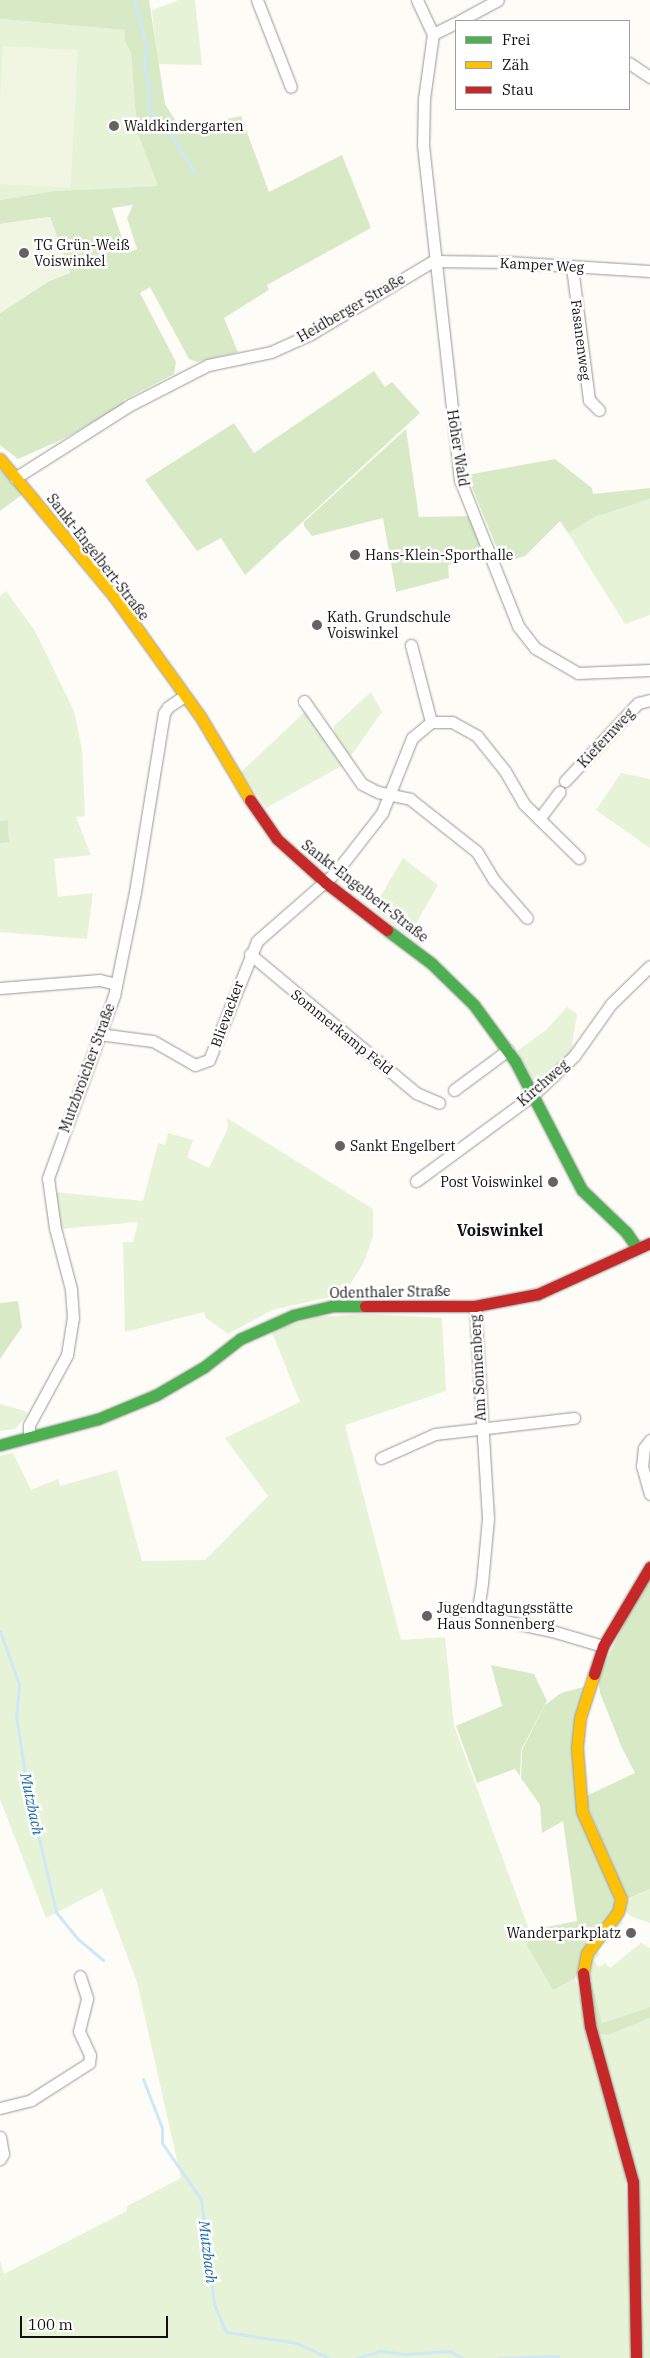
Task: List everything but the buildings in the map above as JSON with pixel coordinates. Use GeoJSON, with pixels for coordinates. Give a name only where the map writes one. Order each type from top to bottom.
{"type":"FeatureCollection","features":[{"type":"Feature","properties":{"kind":"street"},"geometry":{"type":"LineString","coordinates":[[257,0],[291,87]]}},
{"type":"Feature","properties":{"kind":"street"},"geometry":{"type":"LineString","coordinates":[[417,0],[433,34],[424,99],[422,143],[434,261]]}},
{"type":"Feature","properties":{"kind":"street"},"geometry":{"type":"LineString","coordinates":[[462,20],[498,0]]}},
{"type":"Feature","properties":{"kind":"street"},"geometry":{"type":"LineString","coordinates":[[433,34],[455,23]]}},
{"type":"Feature","properties":{"kind":"street"},"geometry":{"type":"LineString","coordinates":[[630,64],[650,77]]}},
{"type":"Feature","properties":{"kind":"street","name":"Kamper Weg"},"geometry":{"type":"LineString","coordinates":[[434,261],[650,270]]}},
{"type":"Feature","properties":{"kind":"street","name":"Heidberger Straße"},"geometry":{"type":"LineString","coordinates":[[16,478],[130,405],[208,365],[272,352],[309,335],[434,261]]}},
{"type":"Feature","properties":{"kind":"street","name":"Hoher Wald"},"geometry":{"type":"LineString","coordinates":[[434,261],[460,480],[518,626],[534,648],[578,674],[650,670]]}},
{"type":"Feature","properties":{"kind":"street","name":"Fasanenweg"},"geometry":{"type":"LineString","coordinates":[[572,266],[589,400],[599,410]]}},
{"type":"Feature","properties":{"kind":"street","name":"Sankt-Engelbert-Straße"},"geometry":{"type":"LineString","coordinates":[[0,459],[113,596],[183,697],[200,716],[255,808],[277,839],[326,882],[431,963],[474,1005],[508,1050],[533,1095],[567,1166],[582,1190],[626,1232],[637,1248]]}},
{"type":"Feature","properties":{"kind":"street"},"geometry":{"type":"LineString","coordinates":[[411,645],[431,722],[452,722],[477,736],[505,771],[524,804],[579,858]]}},
{"type":"Feature","properties":{"kind":"street","name":"Mutzbroicher Straße"},"geometry":{"type":"LineString","coordinates":[[29,1437],[29,1425],[67,1355],[73,1318],[71,1289],[55,1228],[48,1178],[116,984],[136,892],[164,713],[168,707],[183,697]]}},
{"type":"Feature","properties":{"kind":"street","name":"Kiefernweg"},"geometry":{"type":"LineString","coordinates":[[565,781],[638,703],[650,700]]}},
{"type":"Feature","properties":{"kind":"street"},"geometry":{"type":"LineString","coordinates":[[304,701],[362,784],[390,795],[410,800],[477,852],[494,880],[527,918]]}},
{"type":"Feature","properties":{"kind":"street","name":"Blievacker"},"geometry":{"type":"LineString","coordinates":[[99,1034],[153,1041],[192,1064],[205,1064],[214,1051],[250,954],[263,933],[326,882],[382,813],[412,738],[431,722]]}},
{"type":"Feature","properties":{"kind":"street"},"geometry":{"type":"LineString","coordinates":[[539,819],[559,792]]}},
{"type":"Feature","properties":{"kind":"street","name":"Sommerkamp Feld"},"geometry":{"type":"LineString","coordinates":[[250,954],[416,1093],[439,1103]]}},
{"type":"Feature","properties":{"kind":"street","name":"Kirchweg"},"geometry":{"type":"LineString","coordinates":[[416,1181],[533,1095],[574,1056],[611,1004],[650,966]]}},
{"type":"Feature","properties":{"kind":"street"},"geometry":{"type":"LineString","coordinates":[[0,988],[100,980],[116,984]]}},
{"type":"Feature","properties":{"kind":"street"},"geometry":{"type":"LineString","coordinates":[[454,1090],[508,1050]]}},
{"type":"Feature","properties":{"kind":"street","name":"Odenthaler Straße"},"geometry":{"type":"LineString","coordinates":[[0,1445],[98,1420],[156,1395],[204,1367],[240,1339],[294,1315],[332,1306],[475,1306],[538,1294],[650,1243]]}},
{"type":"Feature","properties":{"kind":"street","name":"Am Sonnenberg"},"geometry":{"type":"LineString","coordinates":[[475,1306],[488,1518],[477,1614]]}},
{"type":"Feature","properties":{"kind":"street","name":"Am Sonnenberg"},"geometry":{"type":"LineString","coordinates":[[482,1430],[574,1418]]}},
{"type":"Feature","properties":{"kind":"street"},"geometry":{"type":"LineString","coordinates":[[381,1458],[435,1434],[482,1430]]}},
{"type":"Feature","properties":{"kind":"street"},"geometry":{"type":"LineString","coordinates":[[650,1440],[644,1448],[642,1466],[650,1494]]}},
{"type":"Feature","properties":{"kind":"street"},"geometry":{"type":"LineString","coordinates":[[636,2358],[633,2182],[582,1989],[582,1970],[587,1952],[610,1925],[621,1903],[619,1890],[582,1811],[577,1747],[580,1718],[603,1646],[650,1567]]}},
{"type":"Feature","properties":{"kind":"street"},"geometry":{"type":"LineString","coordinates":[[446,1608],[552,1631],[603,1646]]}},
{"type":"Feature","properties":{"kind":"street"},"geometry":{"type":"LineString","coordinates":[[0,2108],[31,2100],[89,2063],[90,2055],[78,2031],[88,1998],[80,1976]]}},
{"type":"Feature","properties":{"kind":"street"},"geometry":{"type":"LineString","coordinates":[[0,2136],[3,2154],[0,2159]]}},
{"type":"Feature","properties":{"kind":"green space"},"geometry":{"type":"Polygon","coordinates":[[[0,0],[149,0],[165,104],[181,129],[241,116],[269,192],[342,155],[371,228],[267,285],[269,290],[224,318],[238,352],[197,362],[189,359],[150,287],[140,293],[176,362],[174,374],[124,400],[123,405],[63,439],[18,459],[0,445],[0,313],[49,281],[70,273],[50,217],[0,224],[0,200],[55,191],[158,186],[137,132],[131,53],[125,41],[125,30],[0,19],[0,0]],[[133,205],[112,208],[127,253],[137,249],[127,218],[133,205]]]}},
{"type":"Feature","properties":{"kind":"green space"},"geometry":{"type":"Polygon","coordinates":[[[180,0],[195,0],[202,65],[158,64],[152,10],[180,0]]]}},
{"type":"Feature","properties":{"kind":"green space"},"geometry":{"type":"Polygon","coordinates":[[[0,19],[125,30],[125,41],[131,53],[137,132],[158,186],[55,191],[0,200],[0,19]]]}},
{"type":"Feature","properties":{"kind":"green space"},"geometry":{"type":"Polygon","coordinates":[[[3,46],[78,50],[71,188],[0,184],[0,103],[3,46]]]}},
{"type":"Feature","properties":{"kind":"green space","name":"TG Grün-Weiß Voiswinkel"},"geometry":{"type":"Polygon","coordinates":[[[50,217],[70,273],[49,281],[0,313],[0,224],[50,217]]]}},
{"type":"Feature","properties":{"kind":"green space"},"geometry":{"type":"Polygon","coordinates":[[[374,371],[385,387],[392,382],[420,413],[245,575],[221,538],[197,551],[145,480],[234,423],[254,453],[374,371]]]}},
{"type":"Feature","properties":{"kind":"green space"},"geometry":{"type":"Polygon","coordinates":[[[406,429],[419,517],[472,516],[487,555],[448,565],[449,578],[396,592],[383,518],[312,536],[304,526],[304,522],[406,429]]]}},
{"type":"Feature","properties":{"kind":"green space"},"geometry":{"type":"Polygon","coordinates":[[[555,459],[592,488],[593,494],[650,488],[650,499],[595,517],[568,533],[560,521],[525,556],[503,563],[467,475],[555,459]]]}},
{"type":"Feature","properties":{"kind":"green space"},"geometry":{"type":"Polygon","coordinates":[[[0,470],[23,494],[0,511],[0,470]]]}},
{"type":"Feature","properties":{"kind":"green space"},"geometry":{"type":"Polygon","coordinates":[[[650,499],[650,615],[625,624],[568,533],[595,517],[650,499]]]}},
{"type":"Feature","properties":{"kind":"green space"},"geometry":{"type":"Polygon","coordinates":[[[6,591],[35,631],[74,711],[82,749],[85,816],[76,817],[91,855],[54,859],[58,897],[93,893],[87,939],[0,932],[0,843],[9,841],[8,820],[0,821],[0,596],[6,591]]]}},
{"type":"Feature","properties":{"kind":"green space"},"geometry":{"type":"Polygon","coordinates":[[[371,692],[382,712],[350,757],[334,732],[334,726],[371,692]]]}},
{"type":"Feature","properties":{"kind":"green space"},"geometry":{"type":"Polygon","coordinates":[[[307,710],[345,764],[266,808],[241,772],[307,710]]]}},
{"type":"Feature","properties":{"kind":"green space"},"geometry":{"type":"Polygon","coordinates":[[[621,773],[650,779],[650,848],[596,810],[621,773]]]}},
{"type":"Feature","properties":{"kind":"green space"},"geometry":{"type":"Polygon","coordinates":[[[8,820],[9,842],[0,843],[0,821],[8,820]]]}},
{"type":"Feature","properties":{"kind":"green space"},"geometry":{"type":"Polygon","coordinates":[[[403,858],[438,885],[409,936],[373,909],[403,858]]]}},
{"type":"Feature","properties":{"kind":"green space"},"geometry":{"type":"Polygon","coordinates":[[[567,1007],[577,1014],[570,1058],[536,1084],[517,1051],[546,1030],[567,1007]]]}},
{"type":"Feature","properties":{"kind":"green space"},"geometry":{"type":"Polygon","coordinates":[[[227,1118],[373,1209],[373,1237],[363,1264],[344,1294],[272,1310],[228,1334],[206,1318],[204,1312],[125,1332],[123,1242],[133,1242],[138,1222],[59,1229],[55,1192],[143,1201],[158,1143],[165,1145],[168,1133],[193,1140],[187,1157],[209,1168],[228,1128],[227,1118]]]}},
{"type":"Feature","properties":{"kind":"green space"},"geometry":{"type":"Polygon","coordinates":[[[18,1301],[22,1327],[0,1359],[0,1303],[18,1301]]]}},
{"type":"Feature","properties":{"kind":"green space"},"geometry":{"type":"Polygon","coordinates":[[[364,1314],[442,1318],[446,1391],[345,1425],[401,1640],[445,1637],[454,1726],[530,1932],[528,1945],[575,1978],[624,2153],[633,2358],[0,2358],[0,2261],[4,2274],[127,2211],[127,2206],[181,2178],[137,1982],[102,1889],[46,1918],[0,1799],[0,1456],[13,1453],[31,1490],[58,1479],[60,1486],[117,1470],[142,1561],[205,1560],[268,1496],[225,1438],[300,1402],[271,1330],[319,1317],[364,1314]]]}},
{"type":"Feature","properties":{"kind":"green space"},"geometry":{"type":"Polygon","coordinates":[[[0,1404],[25,1411],[28,1414],[15,1429],[0,1431],[0,1404]]]}},
{"type":"Feature","properties":{"kind":"green space"},"geometry":{"type":"Polygon","coordinates":[[[650,1570],[650,1889],[627,1899],[584,1797],[635,1773],[622,1748],[600,1693],[598,1678],[650,1570]]]}},
{"type":"Feature","properties":{"kind":"green space"},"geometry":{"type":"Polygon","coordinates":[[[491,1665],[534,1674],[547,1701],[521,1750],[520,1776],[515,1769],[477,1783],[456,1726],[502,1706],[491,1665]]]}},
{"type":"Feature","properties":{"kind":"green space"},"geometry":{"type":"Polygon","coordinates":[[[587,1686],[574,1784],[611,1881],[615,1907],[575,1978],[553,1990],[527,1945],[531,1930],[577,1921],[563,1821],[542,1833],[540,1805],[521,1778],[522,1750],[545,1705],[561,1693],[587,1686]]]}},
{"type":"Feature","properties":{"kind":"green space"},"geometry":{"type":"Polygon","coordinates":[[[650,1889],[650,1923],[630,1916],[624,1910],[628,1899],[650,1889]]]}},
{"type":"Feature","properties":{"kind":"green space"},"geometry":{"type":"Polygon","coordinates":[[[620,1918],[623,1923],[596,1949],[600,1955],[594,1960],[599,1967],[605,1963],[610,1968],[641,1943],[650,1948],[650,2007],[602,2023],[592,1983],[585,1971],[596,1944],[620,1918]]]}},
{"type":"Feature","properties":{"kind":"green space"},"geometry":{"type":"Polygon","coordinates":[[[586,1983],[592,1983],[602,2023],[650,2007],[650,2018],[608,2035],[595,2033],[586,1983]]]}},
{"type":"Feature","properties":{"kind":"green space"},"geometry":{"type":"Polygon","coordinates":[[[650,2018],[650,2358],[639,2358],[638,2211],[595,2033],[608,2035],[650,2018]]]}},
{"type":"Feature","properties":{"kind":"waterway"},"geometry":{"type":"LineString","coordinates":[[134,0],[146,45],[144,66],[149,90],[148,108],[173,138],[194,172]]}},
{"type":"Feature","properties":{"kind":"waterway","name":"Mutzbach"},"geometry":{"type":"LineString","coordinates":[[0,1631],[19,1684],[16,1716],[27,1787],[56,1912],[78,1939],[103,1960]]}},
{"type":"Feature","properties":{"kind":"waterway","name":"Mutzbach"},"geometry":{"type":"LineString","coordinates":[[143,2079],[162,2128],[162,2143],[201,2199],[214,2304],[226,2332],[297,2343],[329,2358]]}},
{"type":"Feature","properties":{"kind":"waterway","name":"Mutzbach"},"geometry":{"type":"LineString","coordinates":[[356,2358],[381,2351],[405,2354],[450,2351],[462,2358]]}},
{"type":"Feature","properties":{"kind":"waterway","name":"Mutzbach"},"geometry":{"type":"LineString","coordinates":[[498,2358],[558,2356]]}},
{"type":"Feature","properties":{"kind":"traffic: fast"},"geometry":{"type":"LineString","coordinates":[[387,930],[431,963],[474,1005],[515,1061],[582,1190],[626,1232],[637,1248]]}},
{"type":"Feature","properties":{"kind":"traffic: fast"},"geometry":{"type":"LineString","coordinates":[[0,1445],[98,1419],[156,1395],[204,1367],[240,1339],[294,1315],[332,1306],[365,1306]]}},
{"type":"Feature","properties":{"kind":"traffic: slow"},"geometry":{"type":"LineString","coordinates":[[0,459],[113,595],[200,716],[250,800]]}},
{"type":"Feature","properties":{"kind":"traffic: slow"},"geometry":{"type":"LineString","coordinates":[[583,1973],[587,1953],[618,1912],[621,1899],[582,1811],[577,1747],[580,1718],[594,1674]]}},
{"type":"Feature","properties":{"kind":"traffic: jam"},"geometry":{"type":"LineString","coordinates":[[250,800],[277,839],[326,883],[387,930]]}},
{"type":"Feature","properties":{"kind":"traffic: jam"},"geometry":{"type":"LineString","coordinates":[[365,1306],[475,1306],[538,1294],[650,1243]]}},
{"type":"Feature","properties":{"kind":"traffic: jam"},"geometry":{"type":"LineString","coordinates":[[594,1674],[603,1646],[650,1567]]}},
{"type":"Feature","properties":{"kind":"traffic: jam"},"geometry":{"type":"LineString","coordinates":[[583,1973],[590,2026],[633,2182],[636,2358]]}},
{"type":"Feature","properties":{"kind":"place","name":"Waldkindergarten"},"geometry":{"type":"Point","coordinates":[114,126]}},
{"type":"Feature","properties":{"kind":"place","name":"TG Grün-Weiß Voiswinkel"},"geometry":{"type":"Point","coordinates":[24,253]}},
{"type":"Feature","properties":{"kind":"place","name":"Hans-Klein-Sporthalle"},"geometry":{"type":"Point","coordinates":[355,555]}},
{"type":"Feature","properties":{"kind":"place","name":"Kath. Grundschule Voiswinkel"},"geometry":{"type":"Point","coordinates":[317,625]}},
{"type":"Feature","properties":{"kind":"place","name":"Sankt Engelbert"},"geometry":{"type":"Point","coordinates":[340,1146]}},
{"type":"Feature","properties":{"kind":"place","name":"Post Voiswinkel"},"geometry":{"type":"Point","coordinates":[553,1182]}},
{"type":"Feature","properties":{"kind":"place","name":"Jugendtagungsstätte Haus Sonnenberg"},"geometry":{"type":"Point","coordinates":[427,1616]}},
{"type":"Feature","properties":{"kind":"place","name":"Wanderparkplatz"},"geometry":{"type":"Point","coordinates":[631,1933]}},
{"type":"Feature","properties":{"kind":"district","name":"Voiswinkel"},"geometry":{"type":"Point","coordinates":[500,1230]}}]}
